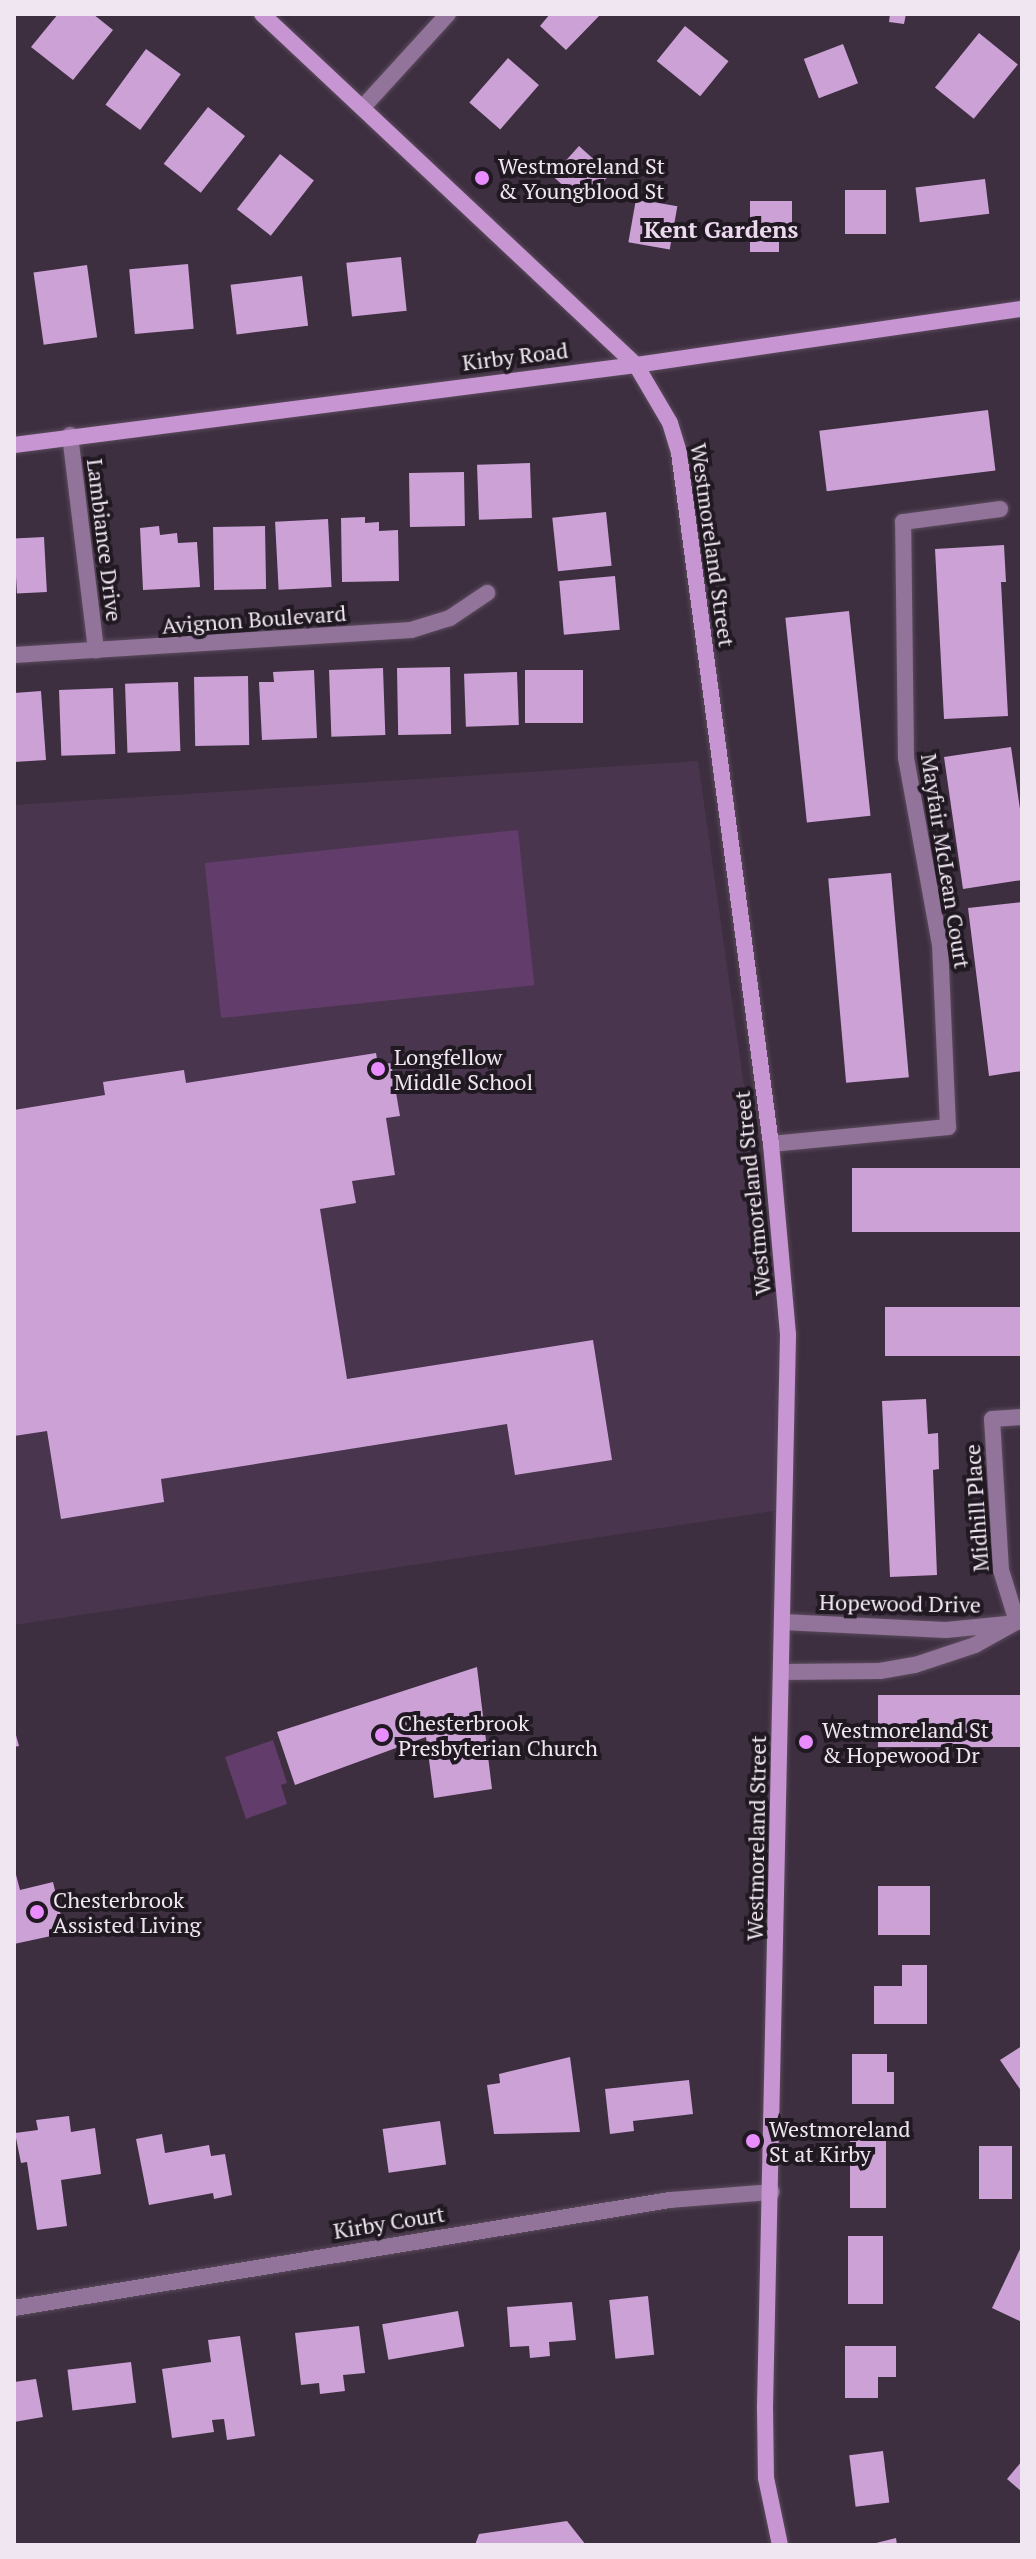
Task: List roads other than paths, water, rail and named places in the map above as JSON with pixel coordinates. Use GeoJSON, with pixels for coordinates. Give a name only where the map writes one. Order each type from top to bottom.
{"type":"FeatureCollection","features":[{"type":"Feature","properties":{"kind":"main road","name":"Westmoreland Street"},"geometry":{"type":"LineString","coordinates":[[262,14],[364,106],[636,365],[670,423],[682,470],[771,1144],[789,1368],[765,2408],[766,2478],[780,2545]]}},
{"type":"Feature","properties":{"kind":"main road","name":"Kirby Road"},"geometry":{"type":"LineString","coordinates":[[14,445],[70,435],[636,365],[1022,309]]}},
{"type":"Feature","properties":{"kind":"street"},"geometry":{"type":"LineString","coordinates":[[364,106],[448,14]]}},
{"type":"Feature","properties":{"kind":"street","name":"Lambiance Drive"},"geometry":{"type":"LineString","coordinates":[[70,435],[96,650]]}},
{"type":"Feature","properties":{"kind":"street","name":"Mayfair McLean Court"},"geometry":{"type":"LineString","coordinates":[[771,1144],[948,1127],[940,945],[906,757],[903,522],[1000,509]]}},
{"type":"Feature","properties":{"kind":"street","name":"Avignon Boulevard"},"geometry":{"type":"LineString","coordinates":[[14,655],[411,630],[450,618],[487,593]]}},
{"type":"Feature","properties":{"kind":"street","name":"Midhill Place"},"geometry":{"type":"LineString","coordinates":[[1019,1621],[1001,1570],[992,1419],[1022,1417]]}},
{"type":"Feature","properties":{"kind":"street","name":"Hopewood Drive"},"geometry":{"type":"LineString","coordinates":[[783,1622],[946,1630],[1019,1621]]}},
{"type":"Feature","properties":{"kind":"street","name":"Hopewood Drive"},"geometry":{"type":"LineString","coordinates":[[781,1672],[900,1668],[975,1645],[1019,1621]]}},
{"type":"Feature","properties":{"kind":"street","name":"Kirby Court"},"geometry":{"type":"LineString","coordinates":[[14,2308],[655,2202],[772,2192]]}},
{"type":"Feature","properties":{"kind":"place","name":"Westmoreland St & Youngblood St"},"geometry":{"type":"Point","coordinates":[482,178]}},
{"type":"Feature","properties":{"kind":"place","name":"Longfellow Middle School"},"geometry":{"type":"Point","coordinates":[378,1069]}},
{"type":"Feature","properties":{"kind":"place","name":"Chesterbrook Presbyterian Church"},"geometry":{"type":"Point","coordinates":[382,1735]}},
{"type":"Feature","properties":{"kind":"place","name":"Westmoreland St & Hopewood Dr"},"geometry":{"type":"Point","coordinates":[806,1742]}},
{"type":"Feature","properties":{"kind":"place","name":"Chesterbrook Assisted Living"},"geometry":{"type":"Point","coordinates":[37,1912]}},
{"type":"Feature","properties":{"kind":"place","name":"Westmoreland St at Kirby"},"geometry":{"type":"Point","coordinates":[753,2141]}},
{"type":"Feature","properties":{"kind":"district","name":"Kent Gardens"},"geometry":{"type":"Point","coordinates":[721,230]}}]}
